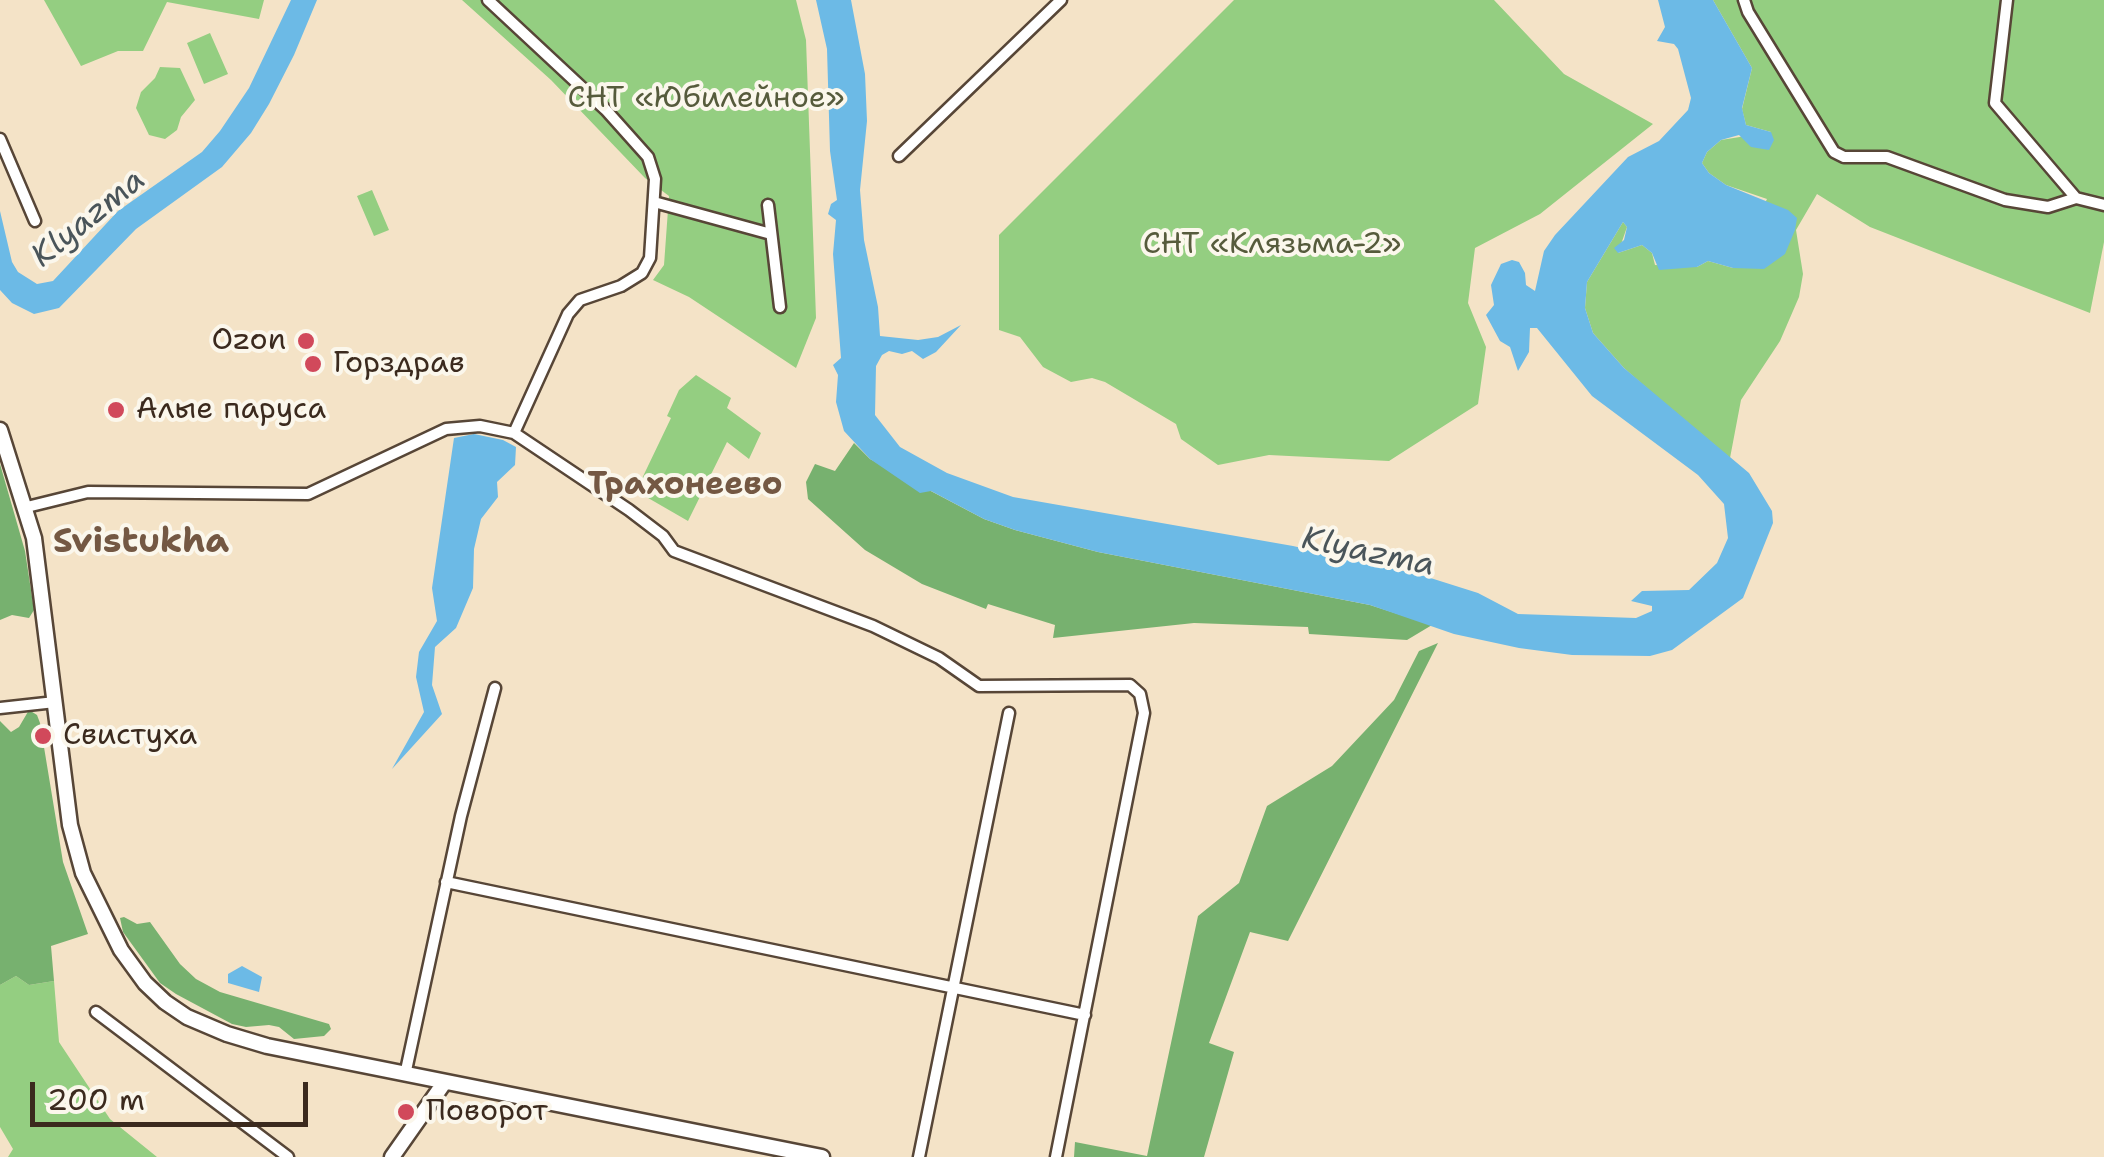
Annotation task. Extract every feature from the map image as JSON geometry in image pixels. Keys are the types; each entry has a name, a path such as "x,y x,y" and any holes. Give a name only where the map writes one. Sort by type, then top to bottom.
{"main road":[{"path":"0,430 27,507 41,578 70,825 84,873 121,950 144,983 187,1017 267,1046 822,1157"},
{"path":"392,1157 444,1083"}],"street":[{"path":"488,0 606,110 648,158 655,178 650,258 642,273 621,286 580,300 568,314 514,433"},
{"path":"899,156 1062,0"},
{"path":"1744,0 1834,152 1844,157 1887,157 2005,200 2048,208 2076,198"},
{"path":"2007,0 1995,103 2076,198 2104,206"},
{"path":"0,140 35,221"},
{"path":"654,202 772,234"},
{"path":"768,205 780,307"},
{"path":"27,507 102,492 308,494 446,428 480,426 514,433 629,510 662,536 674,551 874,626 940,658 979,686 1130,685 1140,694 1144,713 1056,1157"},
{"path":"406,1075 446,882 494,688"},
{"path":"0,708 55,702"},
{"path":"920,1157 1009,713"},
{"path":"446,882 1085,1015"},
{"path":"96,1012 288,1157"}],"green space":[{"path":"44,0 264,0 259,19 167,2 143,51 118,51 81,66"},
{"name":"СНТ «Юбилейное»","path":"462,0 796,0 806,40 816,318 796,368 689,297 653,280 664,265 669,196 645,178 551,80"},
{"name":"СНТ «Клязьма-2»","path":"1234,0 1494,0 1564,74 1653,124 1540,214 1475,248 1468,303 1486,347 1478,404 1389,461 1269,455 1218,465 1181,439 1176,424 1105,382 1092,378 1071,382 1043,367 1020,337 999,330 999,235"},
{"path":"1713,0 2104,0 2104,242 2090,313 1870,227 1817,194 1796,230 1803,274 1799,297 1780,341 1741,400 1730,458 1624,368 1593,333 1585,308 1587,282 1623,222 1627,227 1618,253 1642,245 1652,253 1655,265 1697,267 1708,261 1733,268 1767,199 1726,185 1702,163 1707,152 1721,140 1771,132 1746,125 1742,109 1752,68"},
{"path":"210,33 228,74 204,84 187,43"},
{"path":"160,67 180,68 195,100 181,117 177,130 165,139 149,135 136,108 141,92"},
{"path":"372,190 389,230 374,236 357,196"},
{"path":"696,375 731,398 727,408 761,433 749,459 727,442 688,521 636,491 671,418 667,416 679,390"},
{"path":"854,443 870,459 984,519 1015,530 1098,552 1370,605 1432,625 1407,640 1309,634 1308,627 1194,623 1053,638 1055,625 988,604 986,609 922,584 865,550 808,499 806,482 815,464 835,471"},
{"path":"0,464 25,551 34,610 29,618 12,615 0,620"},
{"path":"1438,643 1288,941 1250,932 1209,1043 1234,1052 1204,1157 1074,1157 1075,1142 1147,1156 1198,916 1239,883 1267,806 1332,766 1394,700 1419,651"},
{"path":"29,710 40,723 63,862 88,934 51,946 54,981 29,985 16,976 0,985 0,721 11,732 19,727"},
{"path":"120,918 137,924 150,922 180,964 196,979 220,992 329,1024 331,1029 324,1036 294,1039 279,1027 232,1024 176,994 160,983 123,932"},
{"path":"16,976 29,985 54,981 59,1042 110,1119 157,1157 8,1157 13,1149 0,1127 0,985"}],"water":[{"path":"291,0 317,0 269,104 222,167 136,229 59,308 34,314 12,303 0,290 0,211 18,272 37,284 53,281 118,211 202,152 220,131 249,88"},
{"path":"816,0 851,0 865,74 867,121 860,190 864,240 880,336 918,340 938,337 961,325 936,352 923,359 912,351 889,351 876,366 875,415 900,447 947,473 1013,497 1293,546 1421,575 1478,593 1518,614 1636,618 1652,611 1652,606 1631,601 1642,591 1689,590 1717,563 1728,538 1724,504 1698,475 1592,396 1537,328 1530,328 1529,352 1518,371 1510,347 1500,341 1486,315 1494,305 1491,285 1501,264 1519,262 1526,285 1535,291 1544,251 1555,235 1628,157 1659,141 1688,110 1691,98 1678,49 1674,44 1657,41 1665,27 1658,0 1713,0 1752,68 1742,108 1746,125 1771,132 1774,140 1769,150 1751,147 1739,135 1721,140 1707,152 1702,163 1726,185 1788,210 1797,218 1795,230 1785,254 1764,269 1733,268 1708,261 1697,267 1659,270 1652,253 1642,245 1618,253 1614,248 1624,240 1627,227 1623,222 1587,282 1585,308 1593,333 1624,368 1749,473 1772,511 1773,523 1743,598 1672,650 1650,656 1572,655 1454,634 1370,605 1098,552 984,519 931,491 920,493 870,459 844,431 836,402 838,375 833,365 841,358 833,254 836,220 828,214 837,200 830,151 827,49"},
{"path":"474,434 516,447 515,465 497,482 498,497 481,519 474,549 473,588 456,628 435,647 432,685 442,714 392,769 424,712 416,677 419,652 437,621 432,588 454,438"},
{"path":"242,966 262,977 259,992 228,983 228,974"}],"place":[{"name":"Ozon","path":"306,341"},
{"name":"Горздрав","path":"313,364"},
{"name":"Алые паруса","path":"116,410"},
{"name":"Свистуха","path":"43,736"},
{"name":"Поворот","path":"406,1112"}],"district":[{"name":"Трахонеево","path":"685,486"},
{"name":"Svistukha","path":"141,543"}],"water label":[{"name":"Klyazma","path":"89,219"},
{"name":"Klyazma","path":"1368,553"}]}
